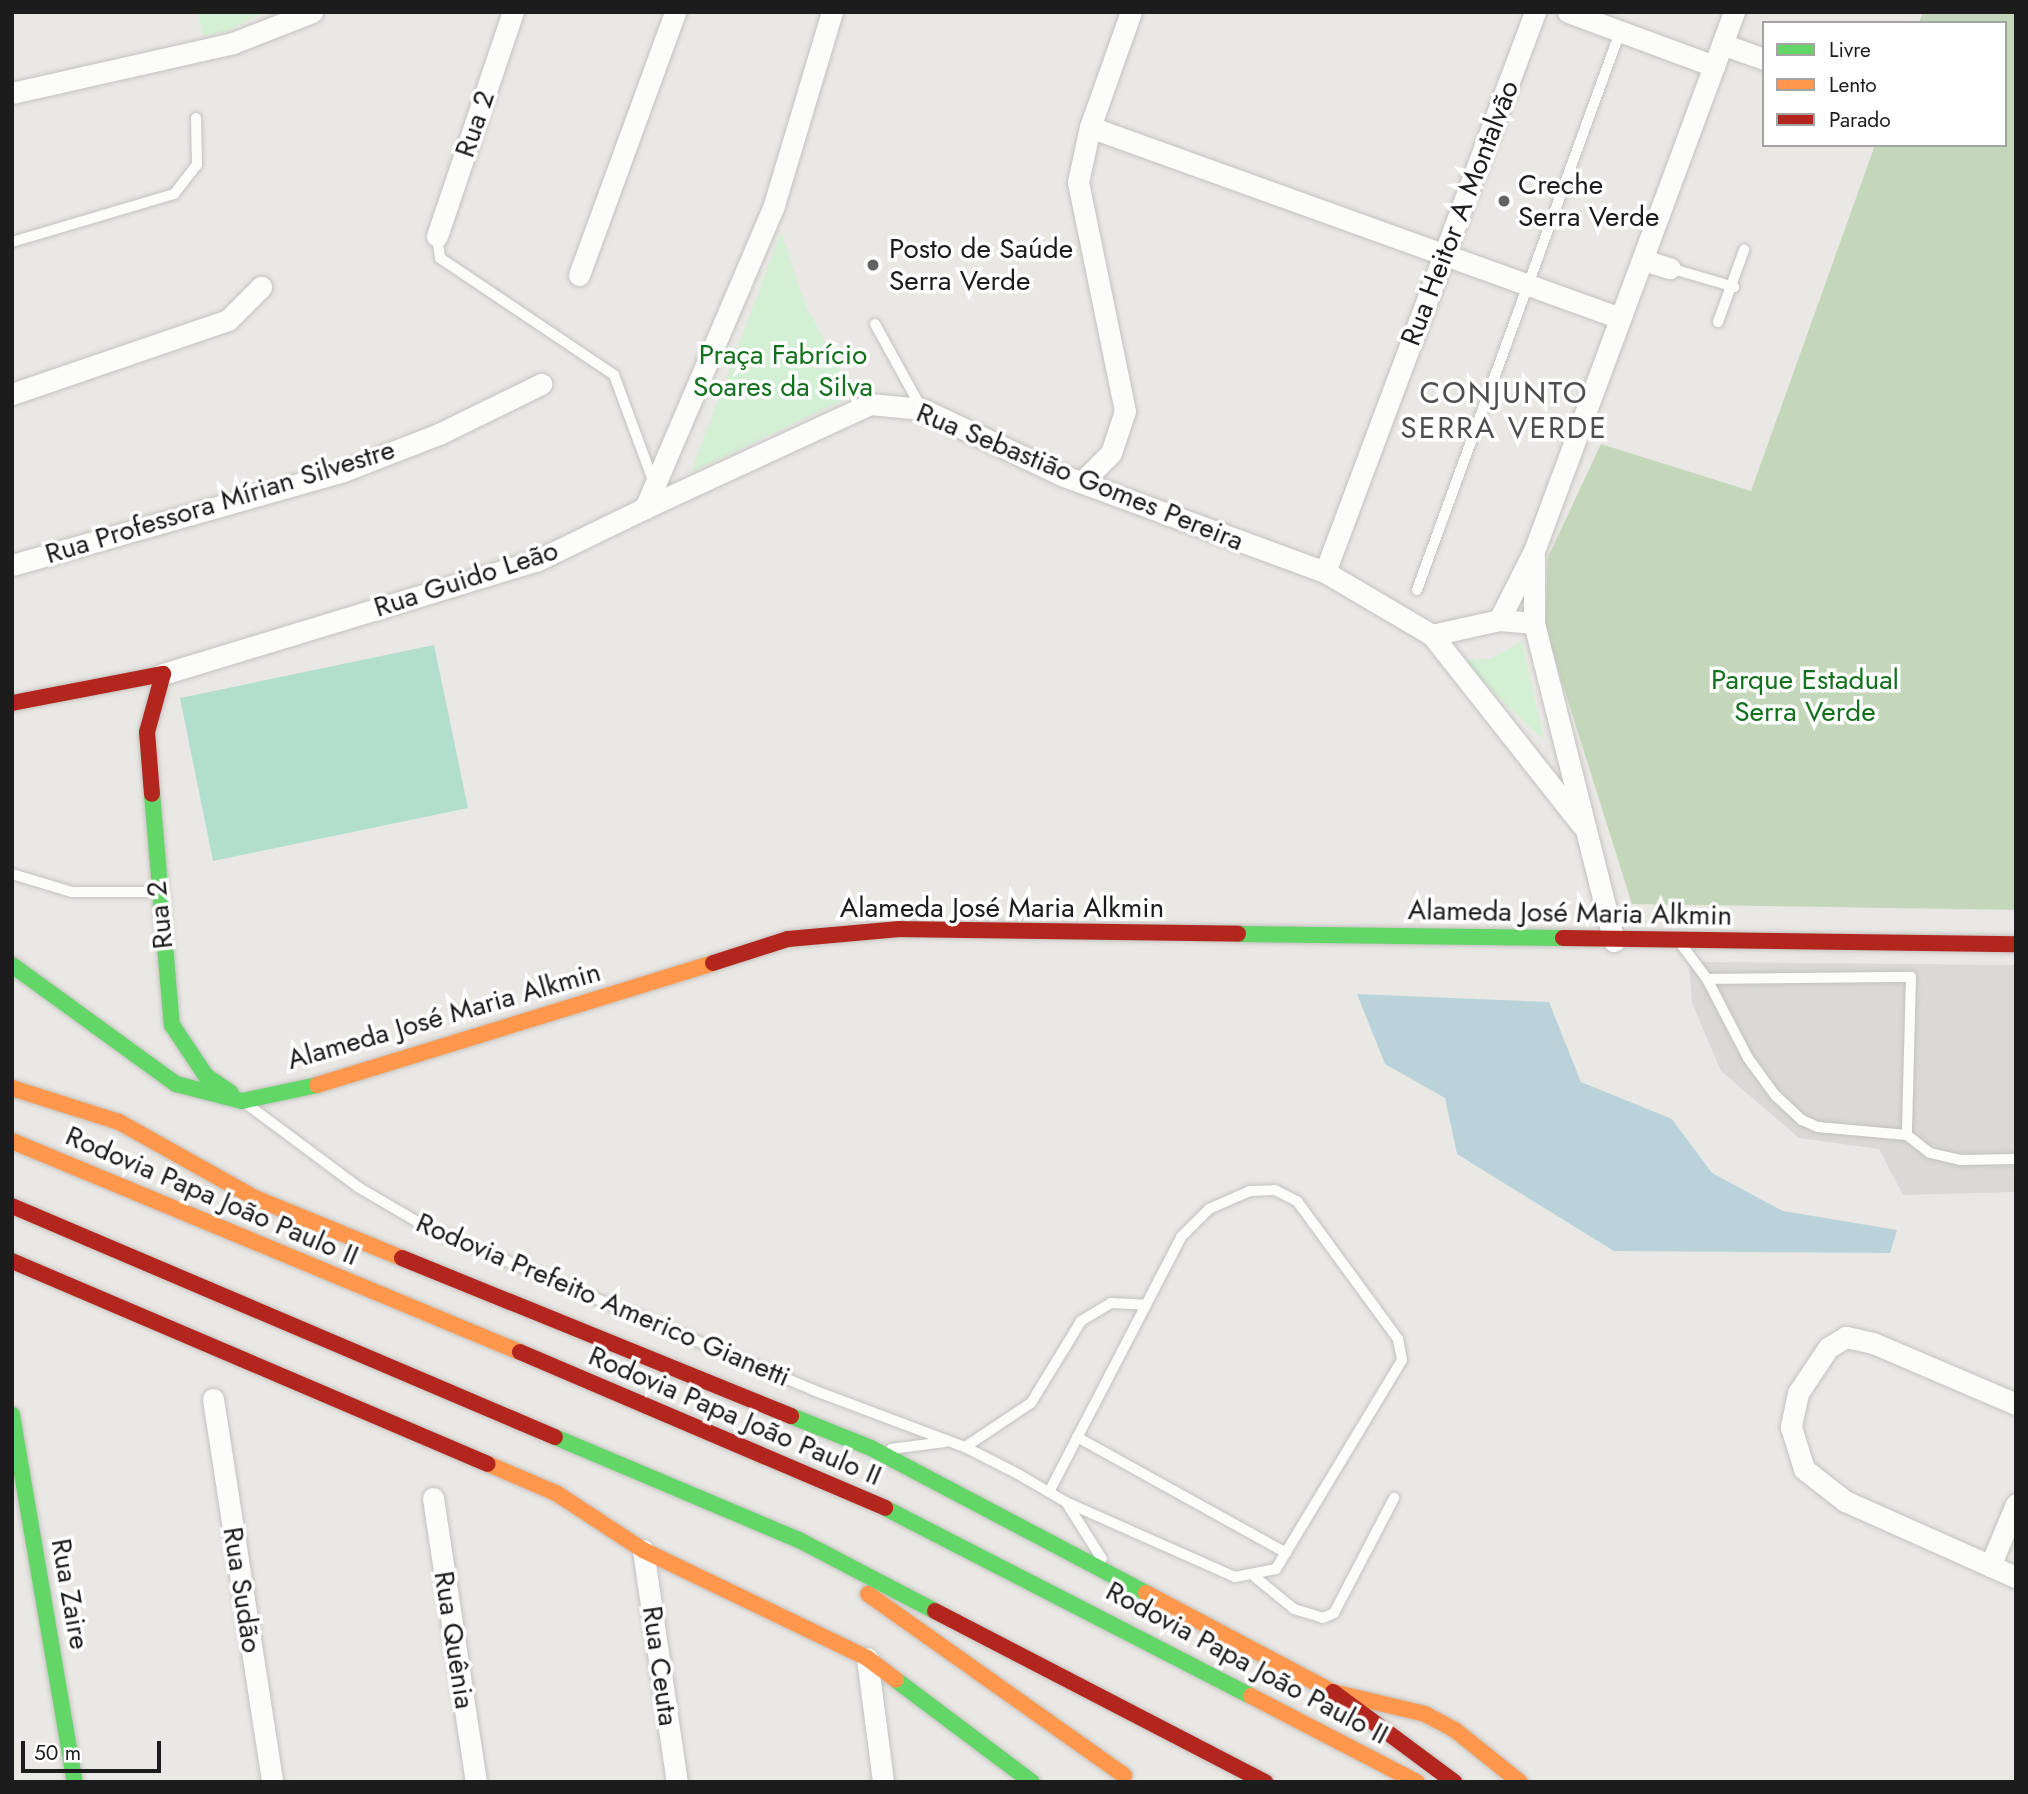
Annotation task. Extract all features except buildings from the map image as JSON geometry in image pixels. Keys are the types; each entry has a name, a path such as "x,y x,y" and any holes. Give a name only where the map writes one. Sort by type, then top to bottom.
{"main road":[{"name":"Rua Guido Leão","path":"12,702 163,674"},
{"name":"Rua 2","path":"163,674 147,732 157,892 172,1025"},
{"name":"Rua 2","path":"88,689 132,704 147,732"},
{"name":"Alameda José Maria Alkmin","path":"12,965 176,1084 242,1101 341,1080 788,939 900,929 1614,941 2016,944"},
{"path":"113,1039 156,1046 172,1025 206,1076 242,1101"},
{"path":"12,1088 119,1122 256,1198 871,1448 1108,1570 1333,1692 1454,1782"},
{"name":"Rodovia Papa João Paulo II","path":"12,1141 769,1456 930,1529 1417,1782"},
{"path":"12,1206 799,1539 1265,1782"},
{"path":"12,1261 501,1465 556,1493 643,1550 867,1658 1032,1782"},
{"name":"Rua Zaire","path":"12,1415 75,1782"},
{"path":"799,1539 882,1605 1129,1778"},
{"path":"1333,1692 1425,1714 1455,1730 1520,1782"}],"street":[{"path":"12,93 233,43 312,12"},
{"name":"Rua 2","path":"437,236 513,12"},
{"path":"579,275 675,12"},
{"path":"645,508 774,205 832,12"},
{"path":"1082,482 1111,453 1125,411 1078,182 1090,127 1131,12"},
{"name":"Rua Heitor A Montalvão","path":"1325,572 1535,12"},
{"path":"1568,12 1714,66"},
{"path":"1499,620 1534,551 1734,12"},
{"path":"1722,44 1762,58"},
{"path":"1090,127 1620,318"},
{"path":"1643,260 1670,268"},
{"path":"12,394 228,320 261,288"},
{"name":"Rua Professora Mírian Silvestre","path":"12,565 341,472 439,434 541,384"},
{"name":"Rua Sebastião Gomes Pereira","path":"645,508 870,404 922,409 1082,482 1325,572 1432,635"},
{"name":"Rua Guido Leão","path":"163,674 536,561 645,508"},
{"path":"1534,551 1534,623 1582,825 1614,941"},
{"path":"1534,623 1499,620 1432,635 1582,825"},
{"path":"1527,752 1563,744"},
{"path":"2016,1404 1873,1343 1846,1337 1828,1348 1798,1393 1791,1427 1804,1469 1845,1501 2016,1577"},
{"name":"Rua Sudão","path":"213,1399 272,1782"},
{"name":"Rua Quênia","path":"433,1498 476,1782"},
{"path":"1990,1566 2016,1504"},
{"name":"Rua Ceuta","path":"643,1550 677,1782"},
{"path":"867,1658 883,1782"}],"lane":[{"path":"1417,590 1531,286 1620,32"},
{"path":"12,242 174,194 197,165 196,118"},
{"path":"437,236 440,258 614,375 654,483"},
{"path":"1718,322 1734,287 1744,250"},
{"path":"1670,268 1734,287"},
{"path":"875,324 922,409"},
{"path":"12,874 72,892 157,892"},
{"path":"1678,941 1707,979 1748,1058 1775,1095 1802,1120 1818,1128 1907,1135 1930,1153 1960,1160 2016,1159"},
{"path":"1707,979 1911,977 1907,1135"},
{"name":"Rodovia Prefeito Americo Gianetti","path":"242,1101 358,1187 428,1228 965,1447 1066,1502 1235,1577 1255,1577"},
{"path":"1049,1492 1146,1305 1194,1222 1251,1191 1275,1190 1297,1202 1317,1224 1398,1339 1398,1371 1276,1569 1255,1577 1294,1609 1323,1618 1334,1613 1394,1498"},
{"path":"965,1447 1031,1403 1082,1321 1111,1303 1146,1305"},
{"path":"1077,1437 1286,1553"},
{"path":"871,1448 947,1441"},
{"path":"1066,1502 1108,1570"}],"green space":[{"path":"198,12 264,12 227,31 203,36"},
{"name":"Parque Estadual Serra Verde","path":"1923,12 2016,12 2016,910 1632,904 1545,628 1548,557 1601,444 1751,491 1874,147 2007,147 2007,21 1920,21"},
{"name":"Praça Fabrício Soares da Silva","path":"781,232 805,304 854,395 691,472"},
{"path":"1522,641 1544,740 1459,660 1491,659"},
{"path":"434,645 468,808 213,861 180,698"}],"shaded area":[{"path":"1689,962 2016,965 2016,1192 1903,1195 1879,1149 1799,1138 1721,1071 1692,1003"}],"water":[{"path":"1357,994 1549,1002 1581,1082 1672,1119 1712,1173 1783,1211 1897,1230 1890,1253 1614,1251 1457,1154 1445,1098 1385,1064"}],"traffic: fast":[{"path":"152,794 172,1025 206,1076 231,1093"},
{"path":"1238,934 1563,938"},
{"path":"12,965 176,1084 242,1101 317,1085"},
{"path":"12,1415 75,1782"},
{"path":"791,1416 871,1448 1146,1593"},
{"path":"555,1437 799,1540 935,1611"},
{"path":"885,1508 1251,1696"},
{"path":"896,1680 1032,1782"}],"traffic: slow":[{"path":"317,1085 713,963"},
{"path":"12,1088 119,1122 255,1198 402,1258"},
{"path":"12,1141 520,1352"},
{"path":"488,1464 556,1493 643,1550 867,1658 896,1680"},
{"path":"1146,1593 1333,1692 1425,1714 1455,1730 1520,1782"},
{"path":"868,1594 1124,1775"},
{"path":"1251,1696 1417,1782"}],"traffic: jam":[{"path":"12,703 163,674 147,732 152,794"},
{"path":"713,963 788,939 900,929 1238,934"},
{"path":"1563,938 2016,944"},
{"path":"12,1206 555,1437"},
{"path":"402,1258 791,1416"},
{"path":"12,1261 488,1464"},
{"path":"520,1352 885,1508"},
{"path":"935,1611 1265,1782"},
{"path":"1333,1692 1454,1782"}],"place":[{"name":"Creche Serra Verde","path":"1504,201"},
{"name":"Posto de Saúde Serra Verde","path":"873,265"}],"district":[{"name":"CONJUNTO SERRA VERDE","path":"1504,410"}]}
